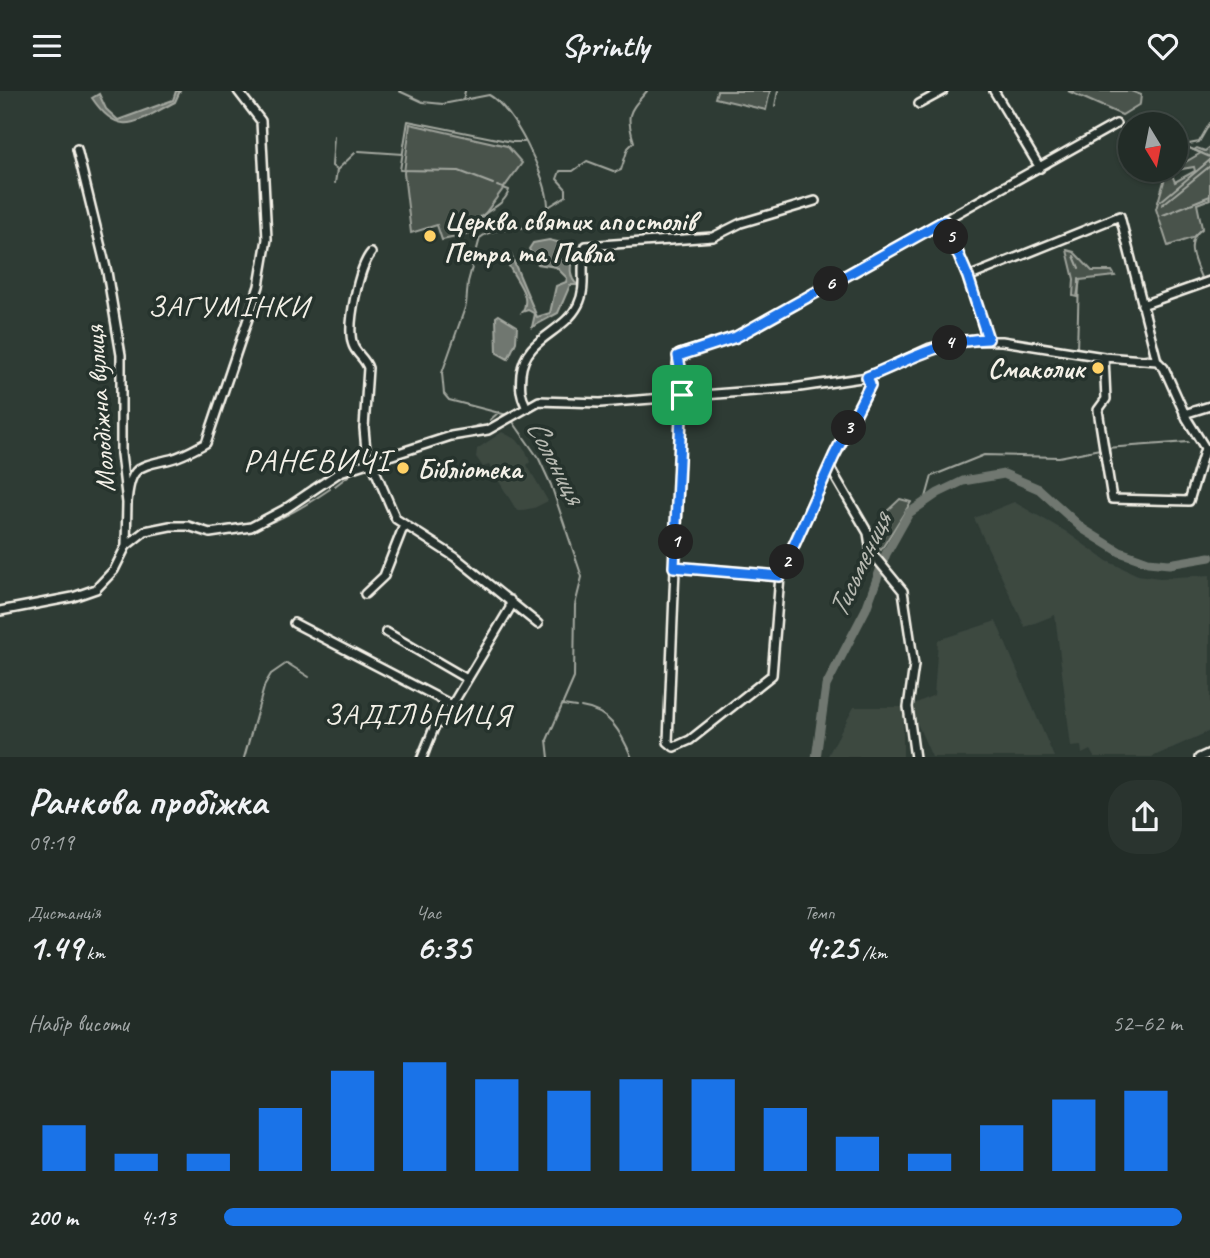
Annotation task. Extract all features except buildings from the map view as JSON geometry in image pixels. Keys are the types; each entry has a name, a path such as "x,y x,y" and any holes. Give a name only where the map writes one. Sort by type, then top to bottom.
{"street":[{"path":"127,503 129,481 138,468 149,462 178,457 206,443 259,286 268,233 265,152 261,121 238,91"},
{"path":"919,104 943,91"},
{"path":"994,91 1040,168"},
{"path":"867,377 870,385 780,576 772,675 690,740 674,747 668,742 683,395 677,364 680,354 736,337 1116,124"},
{"name":"Молодіжна вулиця","path":"76,149 107,272 121,355 121,462 127,503 126,546"},
{"path":"526,406 520,388 524,361 536,343 567,319 577,307 582,293 586,246 713,237 741,223 810,205 815,201"},
{"path":"968,277 1118,215 1124,223 1157,361 1164,368 1184,415 1207,449 1189,501 1112,499 1098,410 1106,399 1104,357"},
{"path":"944,221 968,277 988,339"},
{"path":"372,253 358,284 351,336 355,349 368,368 364,428 369,461 391,512 404,526 455,557 538,624"},
{"path":"1142,306 1210,281"},
{"path":"0,611 73,597 96,589 114,570 126,546 145,531 188,526 210,533 251,527 285,509 333,476 369,461 451,436 495,427 526,406 546,400 600,403 793,388 867,377 930,348 964,340 988,339 1104,357 1157,361"},
{"path":"1184,415 1210,406"},
{"path":"830,467 868,533 874,556 901,586 914,665 908,707 915,757"},
{"path":"365,594 384,576 404,526"},
{"path":"674,567 780,576"},
{"path":"422,757 434,727 452,705 510,608 510,600"},
{"path":"294,623 452,705"},
{"path":"386,632 467,679"}],"shaded area":[{"path":"176,91 180,91 175,102 130,123 111,119 92,98 99,94 106,109 118,120 173,100"},
{"path":"717,91 770,91 766,110 715,98"},
{"path":"1068,91 1131,91 1141,95 1140,104 1127,112 1118,113"},
{"path":"410,124 507,146 522,163 470,234 442,240 437,225 411,233 404,173"},
{"path":"1210,147 1210,199 1197,204 1202,228 1192,238 1168,246 1156,209 1164,182 1188,182 1188,175 1195,171 1194,167 1188,168 1188,161 1201,153 1194,150 1197,148 1205,151"},
{"path":"549,240 574,246 571,273 578,285 570,285 558,313 532,327 535,314 528,310 522,312 525,305 523,292 506,258 511,255 537,317 550,313 556,286 566,282 567,278 556,267 538,264 529,249 533,243"},
{"path":"1067,250 1074,252 1092,271 1112,271 1115,276 1080,280 1077,297 1073,296 1074,279"},
{"path":"499,315 517,326 516,342 508,359 497,353 496,317"},
{"path":"502,432 517,440 526,451 530,462 527,465 548,501 534,508 517,511 489,465 483,467 476,457 477,449"},
{"path":"900,499 911,502 881,550 874,546 883,515"},
{"path":"1014,502 1065,531 1107,561 1138,575 1160,578 1210,575 1210,731 1152,757 1094,757 1090,750 1082,754 1081,746 1071,747 1055,615 1025,627 974,518"},
{"path":"996,621 1054,757 932,757 911,710 912,705 934,695 938,640"},
{"path":"854,707 903,707 903,757 827,757"}],"waterway":[{"name":"Солониця","path":"399,91 423,102 443,104 489,95 498,102 518,128 542,178 548,205 543,220 528,227 495,231 480,238 468,282 466,305 442,373 444,394 449,400 507,415"},
{"path":"463,100 465,91"},
{"path":"550,206 566,196 566,189 557,179 560,171 573,171 587,161 616,172 621,170 628,148 634,142 630,113 647,91"},
{"path":"775,106 778,91"},
{"path":"493,184 459,171 400,170 408,121 512,142 524,142"},
{"path":"1188,144 1199,142 1210,123"},
{"path":"334,136 332,166 337,170"},
{"path":"1188,147 1210,157"},
{"path":"359,151 403,154"},
{"path":"335,183 337,170 355,153"},
{"path":"1161,201 1210,160"},
{"path":"1162,205 1210,166"},
{"path":"475,222 507,196 509,190 497,186"},
{"path":"1163,215 1210,196"},
{"path":"1202,229 1193,240 1192,253 1202,280"},
{"path":"1074,256 1079,268"},
{"path":"1077,350 1079,279"},
{"path":"1150,306 1182,295"},
{"path":"991,336 1018,340"},
{"path":"1139,356 1151,353"},
{"path":"538,406 589,407"},
{"name":"Солониця","path":"500,429 530,410"},
{"path":"490,420 499,412"},
{"name":"Солониця","path":"511,419 539,459 551,485 582,577 575,605 574,678 547,740 549,757"},
{"path":"370,457 480,425"},
{"path":"427,448 463,437"},
{"path":"1106,448 1188,442"},
{"path":"414,452 423,449"},
{"path":"925,501 932,476 984,455 1059,457 1100,449"},
{"path":"311,485 337,468 362,459"},
{"path":"335,486 356,470"},
{"name":"Тисьмениця","path":"816,757 826,686 866,609 886,554 909,513 938,493 963,481 1004,474 1039,489 1083,529 1120,552 1148,562 1169,564 1210,557"},
{"path":"293,500 305,489"},
{"path":"219,535 264,525 304,506 330,489"},
{"path":"137,531 166,523"},
{"path":"179,523 197,525"},
{"path":"244,757 265,684 271,674 287,663 309,677"},
{"path":"563,705 576,707"},
{"path":"581,707 607,718 632,757"},
{"path":"416,757 429,727 444,709"},
{"path":"428,757 438,729"}],"place":[{"name":"Церква святих апостолів Петра та Павла","path":"430,236"},
{"name":"Смаколик","path":"1098,368"},
{"name":"Бібліотека","path":"403,468"}],"district":[{"name":"ЗАГУМІНКИ","path":"229,306"},
{"name":"РАНЕВИЧІ","path":"317,460"},
{"name":"ЗАДІЛЬНИЦЯ","path":"418,714"}],"route":[{"path":"944,221 968,277 988,339 964,340 930,348 867,377 870,385 834,456 780,576 674,567 680,485 682,395 685,395 677,364 680,354 736,337 944,221"}]}
